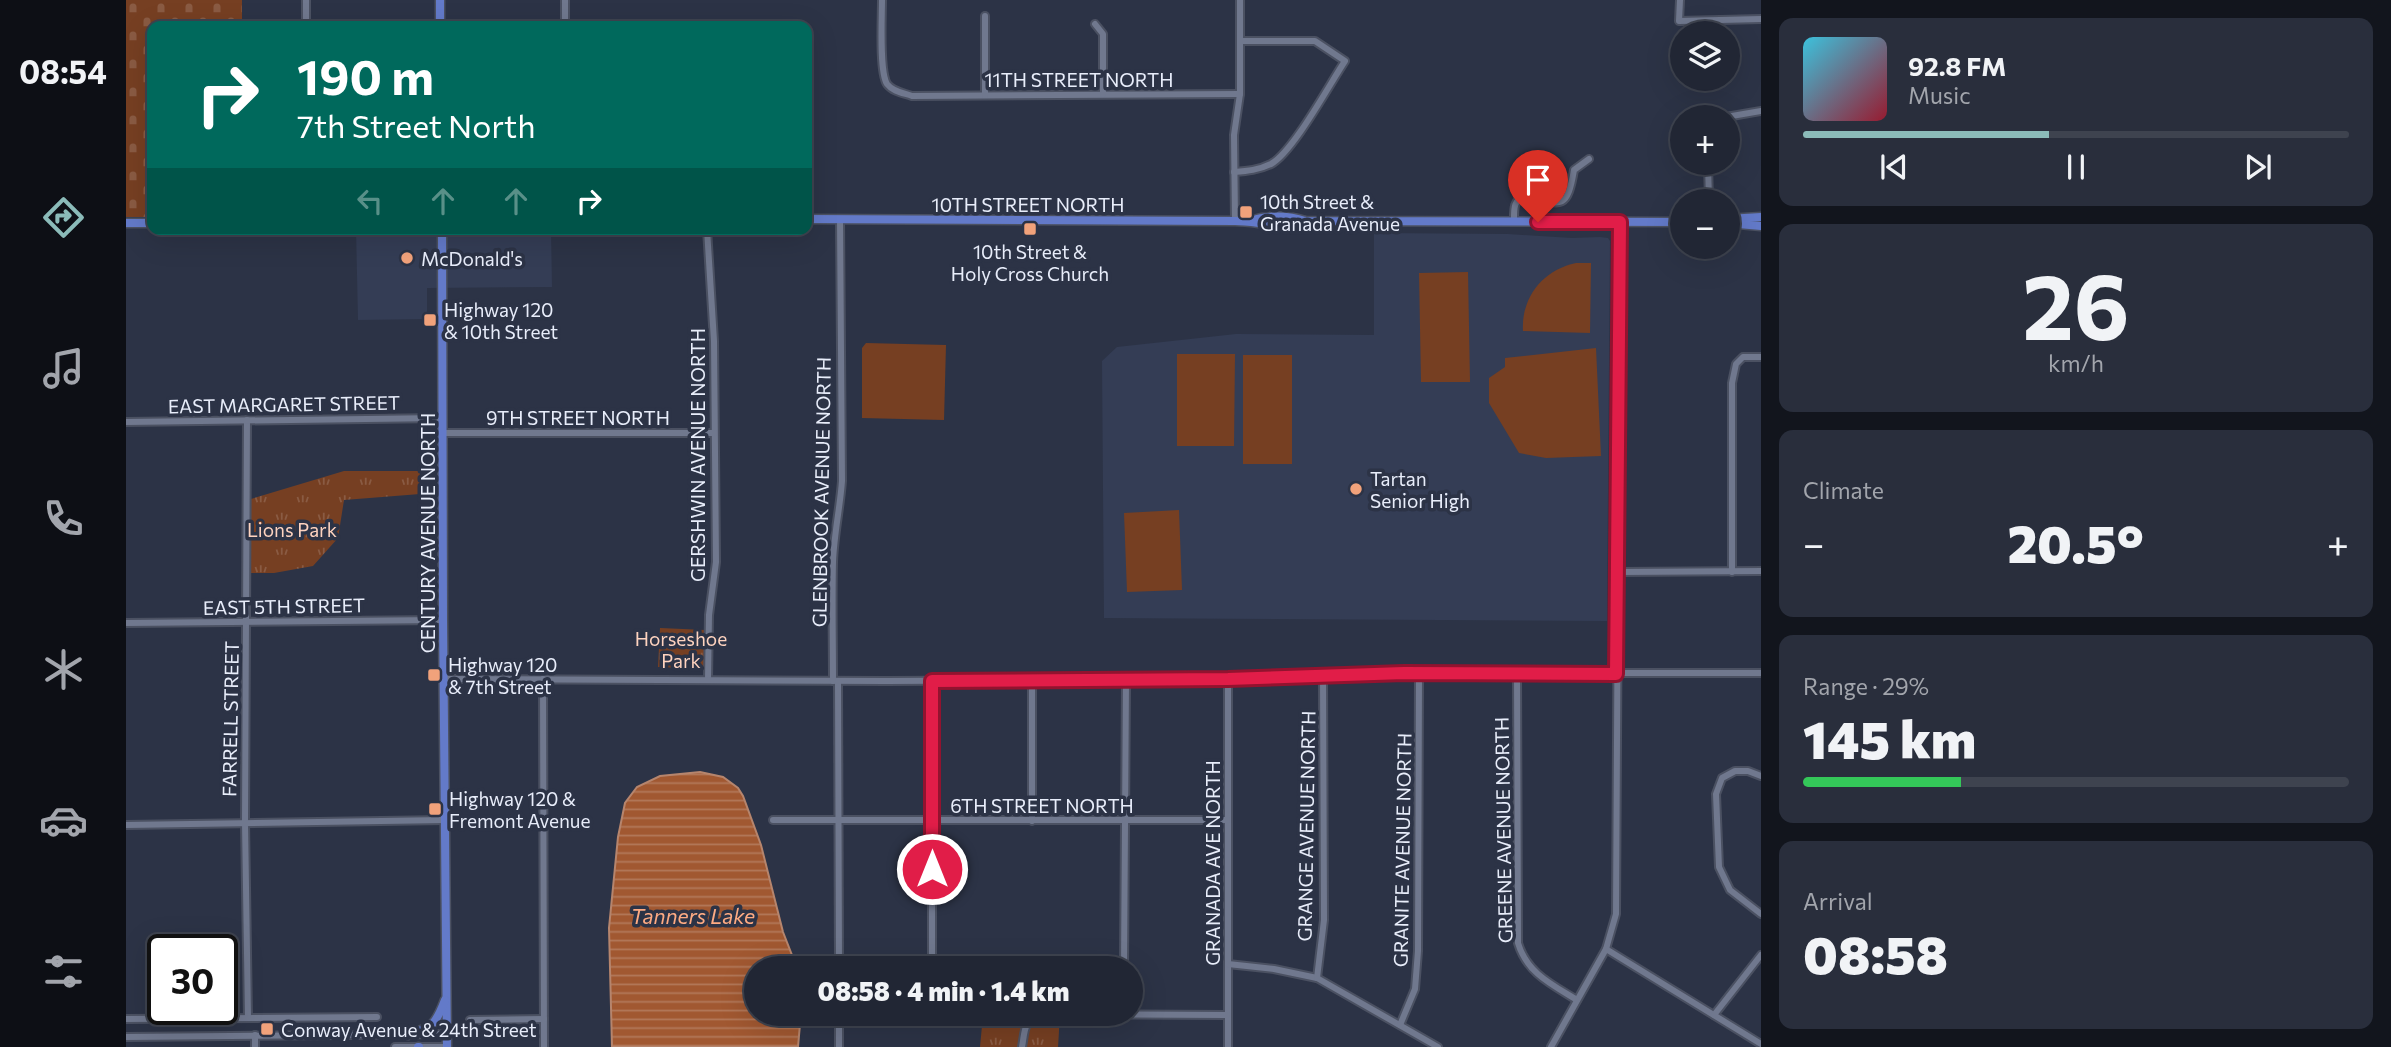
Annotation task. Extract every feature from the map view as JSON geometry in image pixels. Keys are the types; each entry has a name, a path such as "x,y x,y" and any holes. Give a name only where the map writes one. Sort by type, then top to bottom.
{"main road":[{"path":"440,0 440,21"},
{"name":"10TH STREET NORTH","path":"812,219 1250,221 1261,217 1294,217 1306,221 1670,222"},
{"path":"1740,219 1761,217"},
{"path":"126,223 147,223"},
{"path":"1740,223 1761,226"},
{"name":"CENTURY AVENUE NORTH","path":"442,235 447,1047"},
{"path":"408,1035 435,1023 447,993"}],"street":[{"path":"306,0 306,21"},
{"path":"565,0 565,21"},
{"name":"11TH STREET NORTH","path":"882,0 883,71 887,84 896,92 919,96 1240,94"},
{"path":"1235,221 1234,135 1240,94 1240,0"},
{"path":"1680,0 1679,21 1761,19"},
{"path":"985,16 985,95"},
{"path":"1095,24 1103,34 1103,94"},
{"path":"1234,172 1258,170 1273,163 1288,151 1345,61 1315,41 1240,41"},
{"path":"1740,115 1761,111"},
{"path":"1514,222 1514,205 1518,198 1525,194 1552,203 1565,200 1569,195 1574,170 1589,159"},
{"name":"GLENBROOK AVENUE NORTH","path":"839,956 833,563 835,520 842,481 840,219"},
{"path":"1551,1047 1606,948 1616,914 1620,222"},
{"name":"GERSHWIN AVENUE NORTH","path":"707,235 714,341 716,562 709,615 708,680"},
{"path":"1732,572 1732,383 1736,364 1743,357 1761,357"},
{"name":"EAST MARGARET STREET","path":"126,422 442,418"},
{"name":"FARRELL STREET","path":"247,421 245,822 248,1018"},
{"name":"9TH STREET NORTH","path":"442,433 714,433"},
{"path":"1619,572 1761,571"},
{"name":"EAST 5TH STREET","path":"126,624 443,620"},
{"path":"443,679 932,681 1228,679 1419,673 1761,673"},
{"name":"GRANITE AVENUE NORTH","path":"1400,1025 1415,989 1418,951 1419,673"},
{"name":"GREENE AVENUE NORTH","path":"1517,673 1518,943 1522,957 1536,975 1577,1000"},
{"name":"GRANGE AVENUE NORTH","path":"1317,978 1324,920 1323,674"},
{"path":"543,679 544,1047"},
{"name":"GRANADA AVE NORTH","path":"1228,679 1228,1047"},
{"path":"1032,680 1032,821"},
{"path":"1124,956 1126,680"},
{"path":"932,681 932,956"},
{"path":"1761,776 1748,771 1735,771 1722,778 1716,794 1716,828 1719,867 1730,890 1761,914"},
{"path":"126,825 445,820"},
{"name":"6TH STREET NORTH","path":"773,820 1227,820"},
{"path":"1606,948 1761,1044"},
{"path":"1714,1015 1761,955"},
{"path":"1228,964 1317,978 1438,1047"},
{"path":"1143,1014 1227,1014"},
{"path":"126,1019 377,1017"},
{"path":"470,1020 544,1019"},
{"path":"839,1026 839,1047"},
{"path":"1022,1047 1026,1026"},
{"path":"126,1037 447,1034"},
{"path":"254,1035 254,1047"},
{"path":"395,1047 447,1047"}],"shaded area":[{"name":"Tartan Senior High","path":"1374,233 1600,237 1610,241 1607,621 1104,618 1102,361 1117,347 1236,334 1374,335"},
{"path":"356,235 551,235 552,287 427,288 427,319 358,320"}],"green space":[{"path":"126,0 242,0 242,21 147,21 147,217 126,217"},
{"path":"1576,263 1591,263 1590,333 1523,331 1526,307 1536,287 1554,272"},
{"path":"1468,272 1470,382 1421,382 1419,273"},
{"path":"866,343 946,345 944,420 862,418 862,348"},
{"path":"1596,348 1601,456 1546,458 1519,453 1489,403 1489,378 1505,367 1505,358"},
{"path":"1177,354 1235,354 1234,446 1177,446"},
{"path":"1243,355 1292,355 1292,464 1243,464"},
{"name":"Lions Park","path":"344,471 420,471 420,494 344,500 338,538 313,566 274,573 250,573 251,499"},
{"path":"1179,510 1182,590 1127,592 1124,513"},
{"name":"Horseshoe Park","path":"660,628 705,630 704,669 658,667"},
{"path":"982,1026 1059,1026 1058,1047 980,1047"}],"water":[{"name":"Tanners Lake","path":"700,772 723,777 738,788 743,796 761,845 783,932 792,956 744,956 744,1026 800,1026 798,1047 612,1047 609,928 618,837 625,803 637,787 660,776"}],"place":[{"name":"10th Street & Granada Avenue","path":"1246,212"},
{"name":"10th Street & Holy Cross Church","path":"1030,229"},
{"name":"McDonald's","path":"407,258"},
{"name":"Highway 120 & 10th Street","path":"430,320"},
{"name":"Tartan Senior High","path":"1356,489"},
{"name":"Highway 120 & 7th Street","path":"434,675"},
{"name":"Highway 120 & Fremont Avenue","path":"435,809"},
{"name":"Conway Avenue & 24th Street","path":"267,1029"}],"route":[{"path":"932,869 932,681 1228,679 1404,673 1616,674 1620,222 1538,222"}]}
